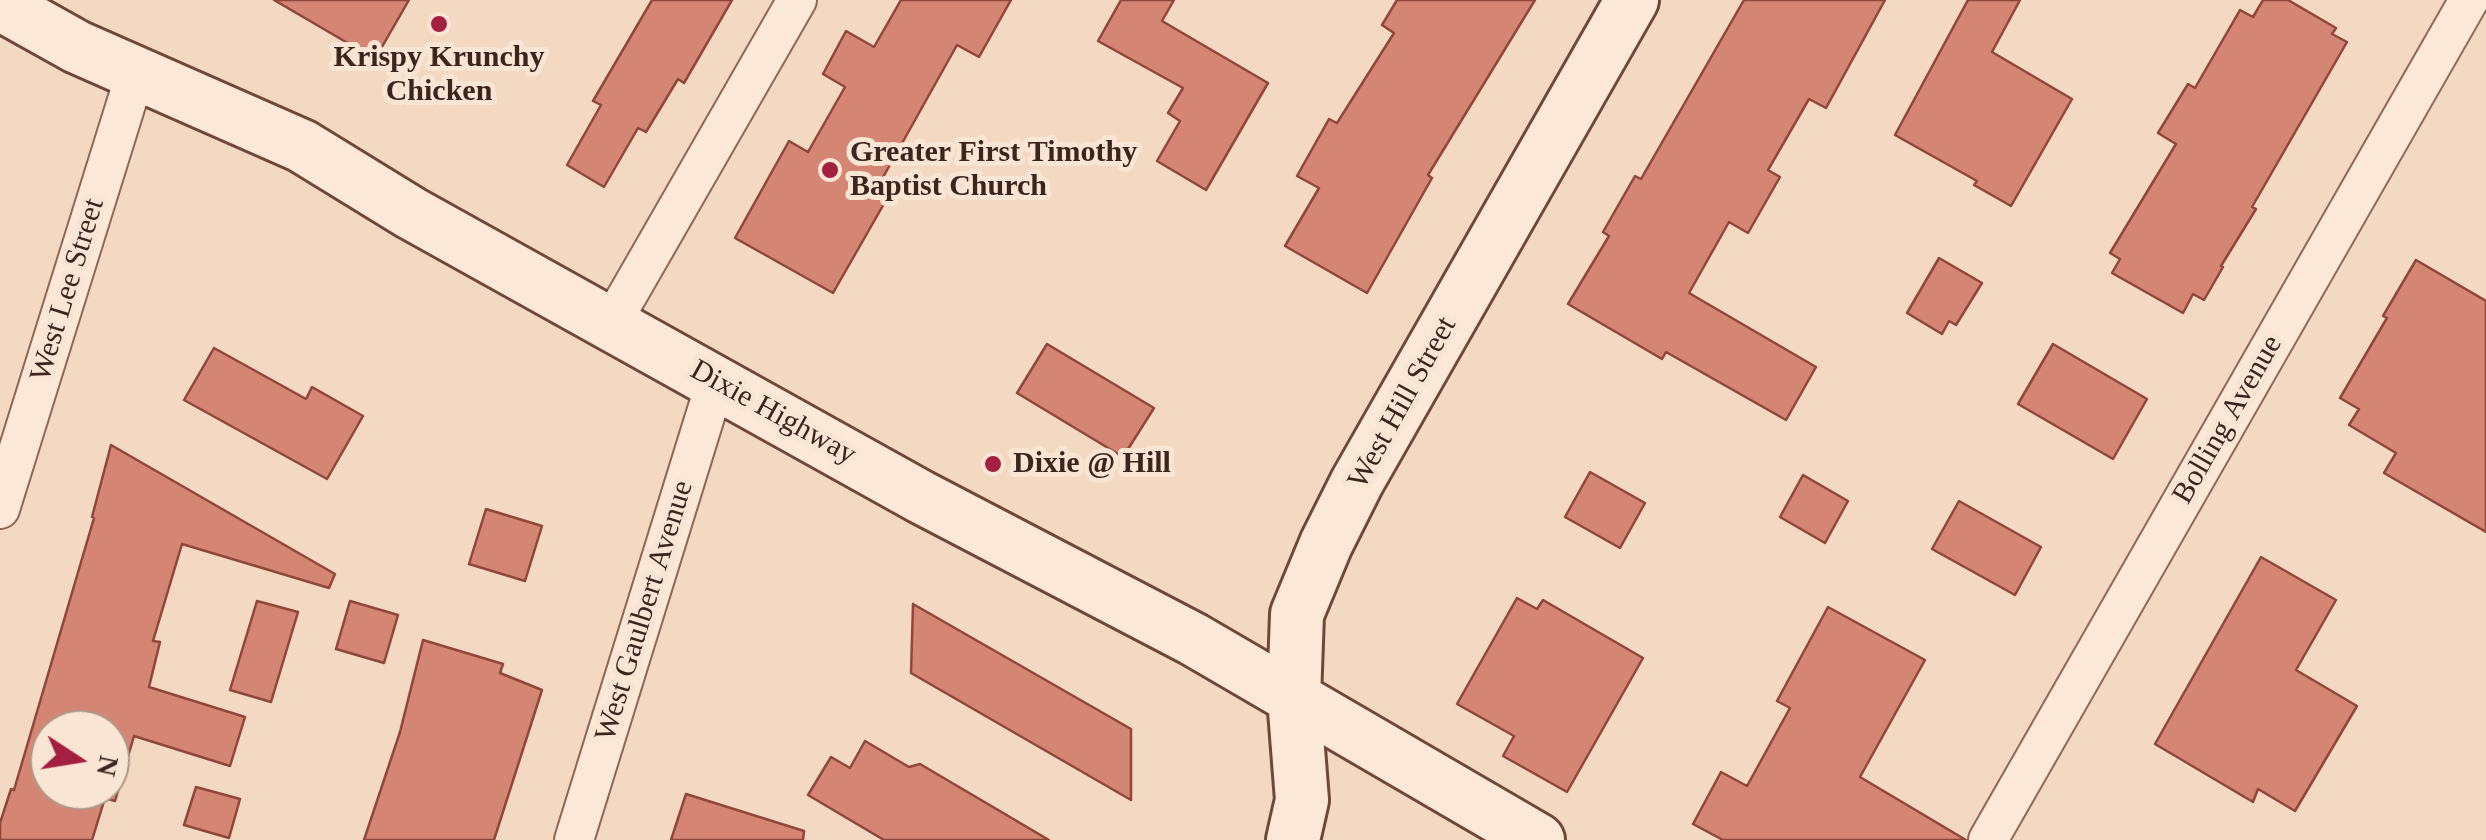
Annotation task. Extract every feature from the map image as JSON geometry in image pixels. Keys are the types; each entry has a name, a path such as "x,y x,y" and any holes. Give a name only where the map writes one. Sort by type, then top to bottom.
{"street":[{"path":"612,322 797,0"},
{"name":"West Hill Street","path":"1294,840 1302,800 1294,698 1298,614 1326,544 1357,482 1632,0"},
{"name":"Bolling Avenue","path":"1988,840 2469,0"},
{"name":"Dixie Highway","path":"0,4 77,47 302,146 411,212 922,497 1193,638 1538,840"},
{"name":"West Lee Street","path":"0,509 136,72"},
{"name":"West Gaulbert Avenue","path":"574,840 716,381"}],"building":[{"path":"274,0 409,0 375,59"},
{"path":"652,0 732,0 684,83 678,79 646,132 638,128 604,187 567,165 601,105 593,101"},
{"name":"Greater First Timothy Baptist Church","path":"901,0 1011,0 979,57 957,45 877,188 889,195 833,293 735,238 789,141 808,152 845,87 823,74 846,31 874,47"},
{"path":"1121,0 1174,0 1162,21 1268,83 1206,190 1157,161 1180,121 1168,113 1183,88 1098,41"},
{"path":"1397,0 1535,0 1428,175 1432,178 1367,293 1285,246 1319,188 1297,176 1329,119 1337,123 1394,33 1382,25"},
{"path":"1744,0 1885,0 1826,108 1809,99 1768,170 1780,177 1748,233 1729,222 1689,293 1816,367 1786,420 1666,352 1662,359 1568,304 1609,236 1603,232 1635,176 1641,179"},
{"path":"1968,0 2020,0 1992,52 2072,99 2011,206 1974,185 1977,181 1895,135"},
{"path":"2263,0 2288,0 2336,28 2332,34 2347,42 2252,207 2256,209 2204,300 2193,294 2183,313 2112,273 2120,259 2110,253 2176,144 2158,133 2188,84 2195,88 2240,10 2253,17"},
{"path":"1939,258 1982,283 1956,325 1949,321 1942,334 1907,313"},
{"path":"2416,260 2486,301 2486,532 2384,473 2396,453 2349,425 2359,409 2340,398"},
{"path":"1047,344 1154,408 1123,457 1017,393"},
{"path":"2053,344 2147,399 2113,459 2018,404"},
{"path":"214,348 306,399 312,387 363,416 327,479 184,400"},
{"path":"111,445 335,574 329,588 182,544 153,641 160,642 149,687 245,717 230,766 134,736 130,750 130,710 38,710 94,518"},
{"path":"1590,472 1645,503 1620,548 1565,517"},
{"path":"1803,475 1848,501 1825,543 1780,517"},
{"path":"1959,501 2041,547 2015,595 1932,549"},
{"path":"486,509 542,526 525,581 469,564"},
{"path":"2261,557 2336,600 2296,670 2357,706 2295,811 2258,789 2253,802 2155,744"},
{"path":"1517,598 1537,609 1543,600 1643,658 1567,792 1503,756 1514,736 1457,704"},
{"path":"257,601 298,612 271,702 230,690"},
{"path":"350,601 398,615 384,663 336,649"},
{"path":"913,604 1131,729 1131,800 911,673"},
{"path":"1828,607 1925,660 1860,777 1966,840 1723,840 1693,824 1721,772 1747,786 1790,708 1777,701"},
{"path":"423,640 503,664 500,673 542,690 494,840 364,840 400,732"},
{"path":"30,736 30,810 101,810 92,840 0,840 0,823 11,789 14,790"},
{"path":"865,741 909,767 920,764 1049,840 884,840 808,795 831,757 850,768"},
{"path":"196,787 240,799 229,838 184,825"},
{"path":"686,794 804,831 803,840 671,840"}],"place":[{"name":"Krispy Krunchy Chicken","path":"439,24"},
{"name":"Greater First Timothy Baptist Church","path":"830,170"},
{"name":"Dixie @ Hill","path":"993,464"}]}
